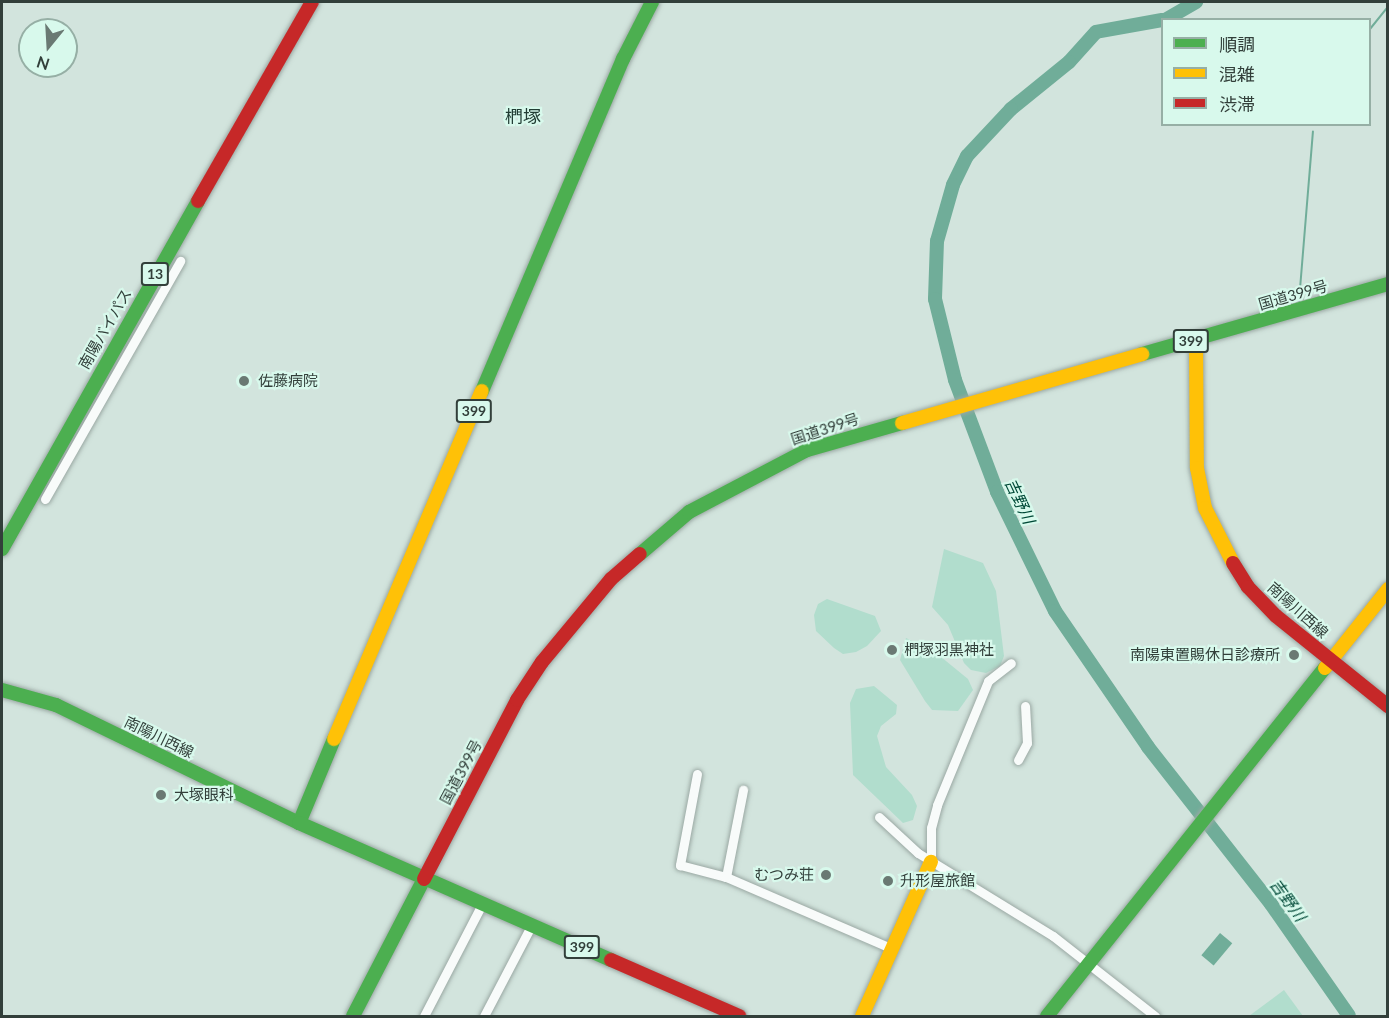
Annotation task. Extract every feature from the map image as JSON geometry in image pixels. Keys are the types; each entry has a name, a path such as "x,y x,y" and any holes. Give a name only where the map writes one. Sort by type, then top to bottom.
{"main road":[{"name":"南陽バイパス","path":"2,549 29,495 312,2"},
{"name":"399","path":"652,2 623,59 299,823 739,1017"},
{"name":"国道399号","path":"424,879 517,700 572,622 637,554 689,512 807,450 1388,284"},
{"name":"南陽川西線","path":"1196,340 1197,468 1212,526 1255,595 1330,660 1388,706"},
{"path":"1047,1017 1224,798 1388,589"},
{"name":"南陽川西線","path":"2,690 56,705 299,823"},
{"path":"862,1017 931,862"},
{"path":"353,1017 424,879"}],"street":[{"path":"45,499 180,261"},
{"path":"931,862 931,828 936,805 987,681 1011,663"},
{"path":"1018,760 1027,742 1025,706"},
{"path":"697,774 680,865 726,877 894,949"},
{"path":"726,877 743,790"},
{"path":"879,818 931,862 1090,962 1155,1017"},
{"path":"424,1017 482,904"},
{"path":"484,1017 531,926"}],"shaded area":[{"path":"944,549 983,563 996,591 1004,656 1000,666 986,673 971,670 964,663 948,625 932,607"},
{"path":"827,599 875,616 881,631 867,646 856,652 843,654 816,631 814,615 818,604"},
{"path":"906,638 935,652 968,679 973,690 958,711 932,710 925,701 900,660"},
{"path":"874,686 897,705 896,714 881,726 877,736 886,767 912,795 917,806 913,820 903,823 853,775 850,703 856,689"},
{"path":"1220,933 1232,943 1214,965 1201,955"},
{"path":"1284,990 1303,1016 1249,1016"}],"waterway":[{"name":"吉野川","path":"1168,18 1196,2"},
{"path":"1371,28 1388,7"},
{"name":"吉野川","path":"1161,20 1096,32 1069,62 1011,109 967,156 953,185 937,241 935,299 955,380 997,492 1055,611 1148,747 1271,904 1349,1016"},
{"path":"1299,301 1313,132"}],"traffic: fast":[{"path":"482,391 623,59 652,2"},
{"path":"2,549 198,201"},
{"path":"1142,354 1388,284"},
{"path":"640,554 689,512 807,450 902,423"},
{"path":"1047,1016 1325,668"},
{"path":"2,690 56,705 299,823"},
{"path":"334,739 299,823 611,960"},
{"path":"353,1016 424,879"}],"traffic: slow":[{"path":"1196,340 1197,468 1205,508 1233,563"},
{"path":"902,423 1142,354"},
{"path":"334,739 482,391"},
{"path":"1325,668 1388,589"},
{"path":"862,1016 931,862"}],"traffic: jam":[{"path":"198,201 312,2"},
{"path":"424,879 517,700 542,662 611,579 640,554"},
{"path":"1233,563 1248,587 1276,616 1388,706"},
{"path":"611,960 739,1016"}],"place":[{"name":"佐藤病院","path":"244,381"},
{"name":"椚塚羽黒神社","path":"892,650"},
{"name":"南陽東置賜休日診療所","path":"1294,655"},
{"name":"大塚眼科","path":"161,795"},
{"name":"むつみ荘","path":"826,875"},
{"name":"升形屋旅館","path":"888,881"}],"district":[{"name":"椚塚","path":"523,116"}]}
